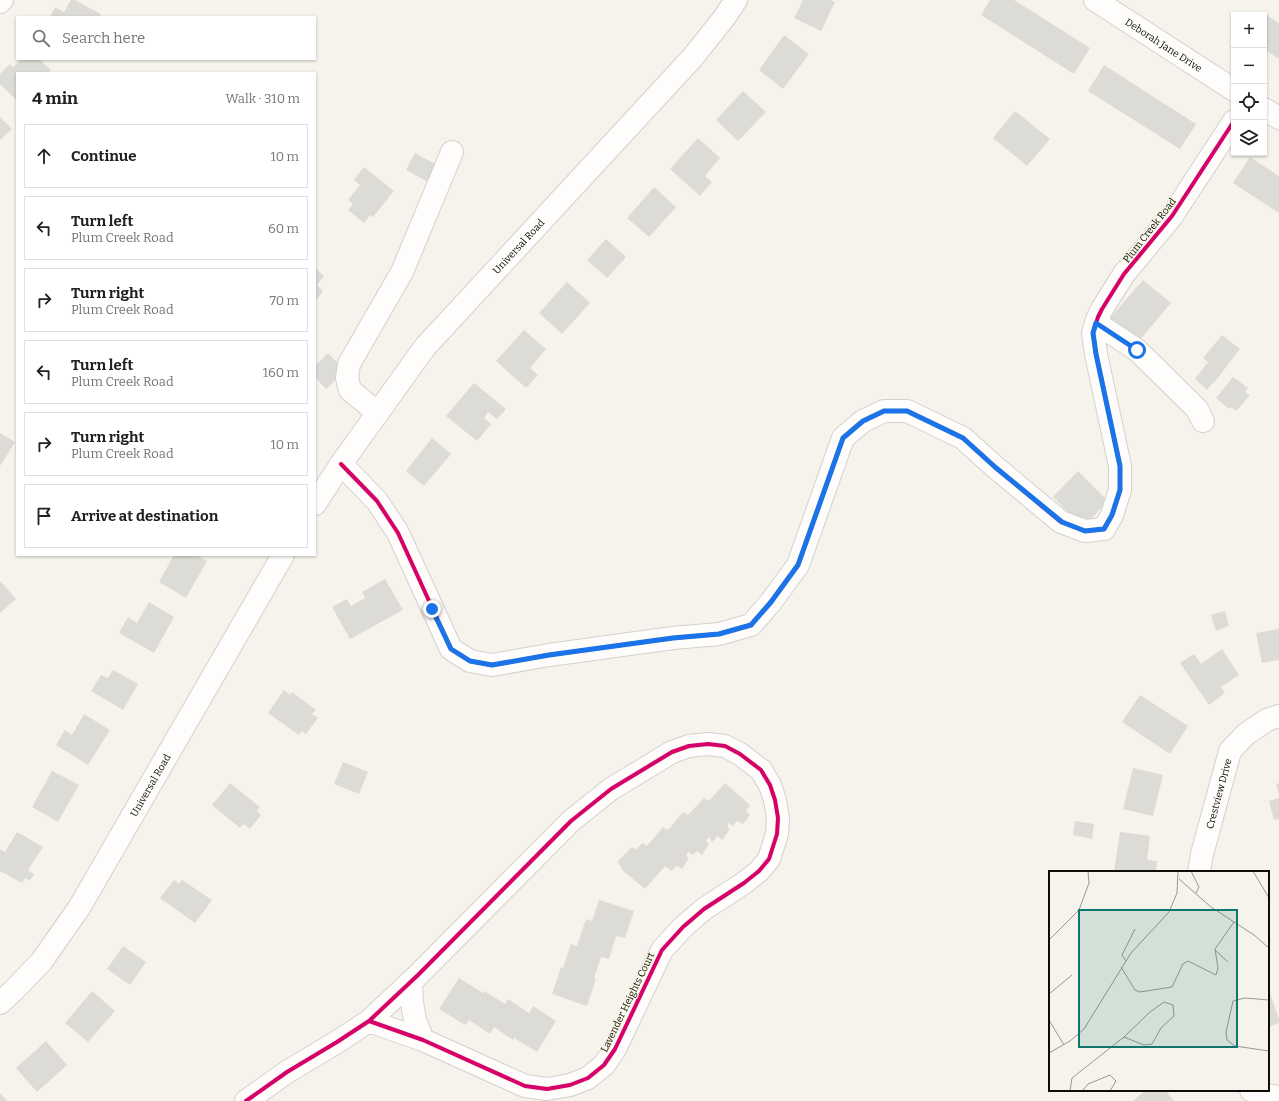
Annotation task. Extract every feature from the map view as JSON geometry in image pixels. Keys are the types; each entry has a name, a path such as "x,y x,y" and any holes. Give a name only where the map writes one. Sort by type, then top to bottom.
{"street":[{"name":"Universal Road","path":"316,502 341,464 425,348 693,57 724,18 736,0"},
{"name":"Deborah Jane Drive","path":"1094,0 1231,88"},
{"path":"1267,111 1279,118"},
{"name":"Plum Creek Road","path":"341,464 377,501 398,533 451,649 470,661 492,665 549,655 657,640 719,634 751,625 771,602 798,565 843,438 863,421 884,411 907,411 963,438 995,467 1062,522 1085,531 1104,529 1112,515 1120,490 1120,466 1096,354 1093,333 1096,323 1102,308 1124,274 1172,216 1231,126"},
{"path":"378,413 350,390 347,378 349,364 402,272 452,152"},
{"path":"1096,323 1137,350 1197,409 1203,421"},
{"name":"Universal Road","path":"0,1003 41,962 79,908 282,556"},
{"name":"Crestview Drive","path":"1200,871 1202,854 1230,751 1246,734 1267,720 1279,716"},
{"name":"Lavender Heights Court","path":"246,1101 286,1072 369,1021 411,982 571,821 611,789 672,752 689,746 702,744 725,746 740,754 761,770 770,785 775,800 778,818 777,834 769,859 759,871 744,883 704,909 683,927 662,950 615,1049 604,1065 588,1078 570,1085 547,1089 525,1086 423,1040 369,1021"},
{"path":"411,982 414,1020 423,1040"},
{"path":"1253,1091 1256,1093 1279,1097"}],"building":[{"path":"71,0 75,0 101,14 100,16 50,16 55,7 64,12"},
{"path":"803,0 830,0 835,2 821,31 794,18"},
{"path":"990,0 1014,0 1090,48 1074,74 981,15"},
{"path":"1267,15 1279,23 1279,59 1267,51"},
{"path":"784,35 809,54 783,89 759,70"},
{"path":"20,60 40,60 51,70 49,72 16,72 16,100 0,84 0,74 10,64 13,67"},
{"path":"1104,65 1196,124 1180,149 1088,91"},
{"path":"743,91 766,112 738,141 716,120"},
{"path":"1015,111 1050,139 1027,166 993,138"},
{"path":"0,117 12,129 0,140"},
{"path":"698,138 720,158 705,176 712,182 700,196 670,169"},
{"path":"415,153 437,165 428,182 406,170"},
{"path":"1250,157 1279,176 1279,213 1233,183"},
{"path":"364,167 394,191 373,217 370,215 364,223 348,210 353,204 348,200 360,185 354,180"},
{"path":"654,187 676,207 649,237 627,218"},
{"path":"606,239 626,257 607,278 587,260"},
{"path":"316,269 324,276 317,285 323,291 316,301"},
{"path":"1143,280 1171,303 1138,342 1110,318"},
{"path":"567,282 590,303 562,334 539,313"},
{"path":"524,330 546,349 530,368 538,375 526,388 496,361"},
{"path":"1222,335 1240,349 1207,390 1195,379 1208,362 1203,358"},
{"path":"328,353 345,371 326,389 316,378 316,365"},
{"path":"1233,377 1248,388 1245,392 1250,395 1236,411 1231,407 1229,409 1216,398"},
{"path":"474,383 506,409 497,419 488,412 484,418 491,424 477,441 446,416"},
{"path":"0,433 15,442 0,466"},
{"path":"432,438 451,454 424,486 406,471"},
{"path":"1078,471 1108,501 1083,527 1053,497"},
{"path":"173,556 198,556 207,561 186,598 159,582"},
{"path":"385,579 403,610 350,639 332,607 347,599 351,606 365,598 362,592"},
{"path":"0,581 16,599 0,613"},
{"path":"149,602 174,617 154,653 119,633 128,617 137,623"},
{"path":"1225,611 1229,626 1216,631 1211,615"},
{"path":"1279,629 1279,660 1262,663 1256,633"},
{"path":"1222,649 1239,675 1221,687 1225,693 1209,705 1180,663 1194,654 1201,664"},
{"path":"113,670 138,684 123,710 91,691 101,675 108,678"},
{"path":"284,690 290,695 292,692 316,710 312,714 318,718 306,734 302,731 299,735 268,713"},
{"path":"1140,695 1188,726 1170,754 1122,722"},
{"path":"84,714 110,730 88,765 56,745 65,730 72,735"},
{"path":"343,762 368,772 359,794 334,784"},
{"path":"1133,768 1163,775 1153,816 1123,809"},
{"path":"52,771 79,785 58,822 32,807"},
{"path":"230,783 260,807 257,811 261,815 250,829 244,824 240,828 212,805"},
{"path":"725,783 750,805 746,811 750,815 743,824 737,821 733,826 729,823 727,826 730,829 722,840 718,836 712,842 709,837 706,841 709,844 702,855 697,851 693,855 688,852 686,856 689,858 682,869 677,866 671,871 665,866 645,889 621,869 622,868 617,862 632,847 636,850 642,843 647,846 663,827 668,830 683,812 688,815 704,798 709,801"},
{"path":"1279,783 1279,794 1276,784"},
{"path":"1279,798 1279,819 1274,820 1269,801"},
{"path":"1075,821 1094,824 1092,839 1073,835"},
{"path":"17,832 43,847 28,870 34,874 30,881 25,878 22,883 0,871 0,849 5,852"},
{"path":"1120,832 1150,836 1147,860 1157,861 1156,871 1114,871"},
{"path":"174,880 179,884 182,880 212,900 195,923 160,898"},
{"path":"599,900 634,911 625,938 616,936 609,959 601,957 594,978 596,979 587,1006 552,994 571,944 577,946 586,919 592,921"},
{"path":"123,946 146,962 130,985 107,969"},
{"path":"459,978 483,993 484,991 505,1004 508,999 529,1013 533,1006 556,1021 537,1052 514,1038 513,1040 494,1027 490,1034 469,1020 465,1025 439,1009"},
{"path":"92,991 115,1011 88,1042 65,1023"},
{"path":"1269,991 1279,1019 1279,1023 1269,1027"},
{"path":"46,1041 67,1065 37,1092 16,1068"},
{"path":"1145,1091 1166,1091 1174,1101 1133,1101"},
{"path":"0,1093 7,1101 0,1101"}],"cycle path":[{"path":"341,464 377,501 398,533 451,649 470,661 492,665 549,655 673,638 719,634 751,625 771,602 798,565 843,438 863,421 884,411 907,411 963,438 1061,522 1085,531 1104,529 1112,515 1120,490 1120,466 1096,354 1093,333 1098,317 1124,274 1172,216 1231,126"},
{"path":"246,1101 287,1072 369,1021 418,975 571,821 611,789 672,752 689,746 708,744 725,746 740,754 761,770 770,785 775,800 778,818 777,834 769,859 759,871 744,883 704,909 683,927 662,950 615,1049 604,1065 588,1078 570,1085 547,1089 525,1086 423,1040 369,1021"}],"route":[{"path":"432,609 451,649 470,661 492,665 549,655 673,638 719,634 751,625 771,602 798,565 843,438 863,421 884,411 907,411 963,438 995,467 1062,522 1085,531 1104,529 1112,515 1120,490 1120,466 1096,354 1093,333 1096,323 1137,350"}]}
